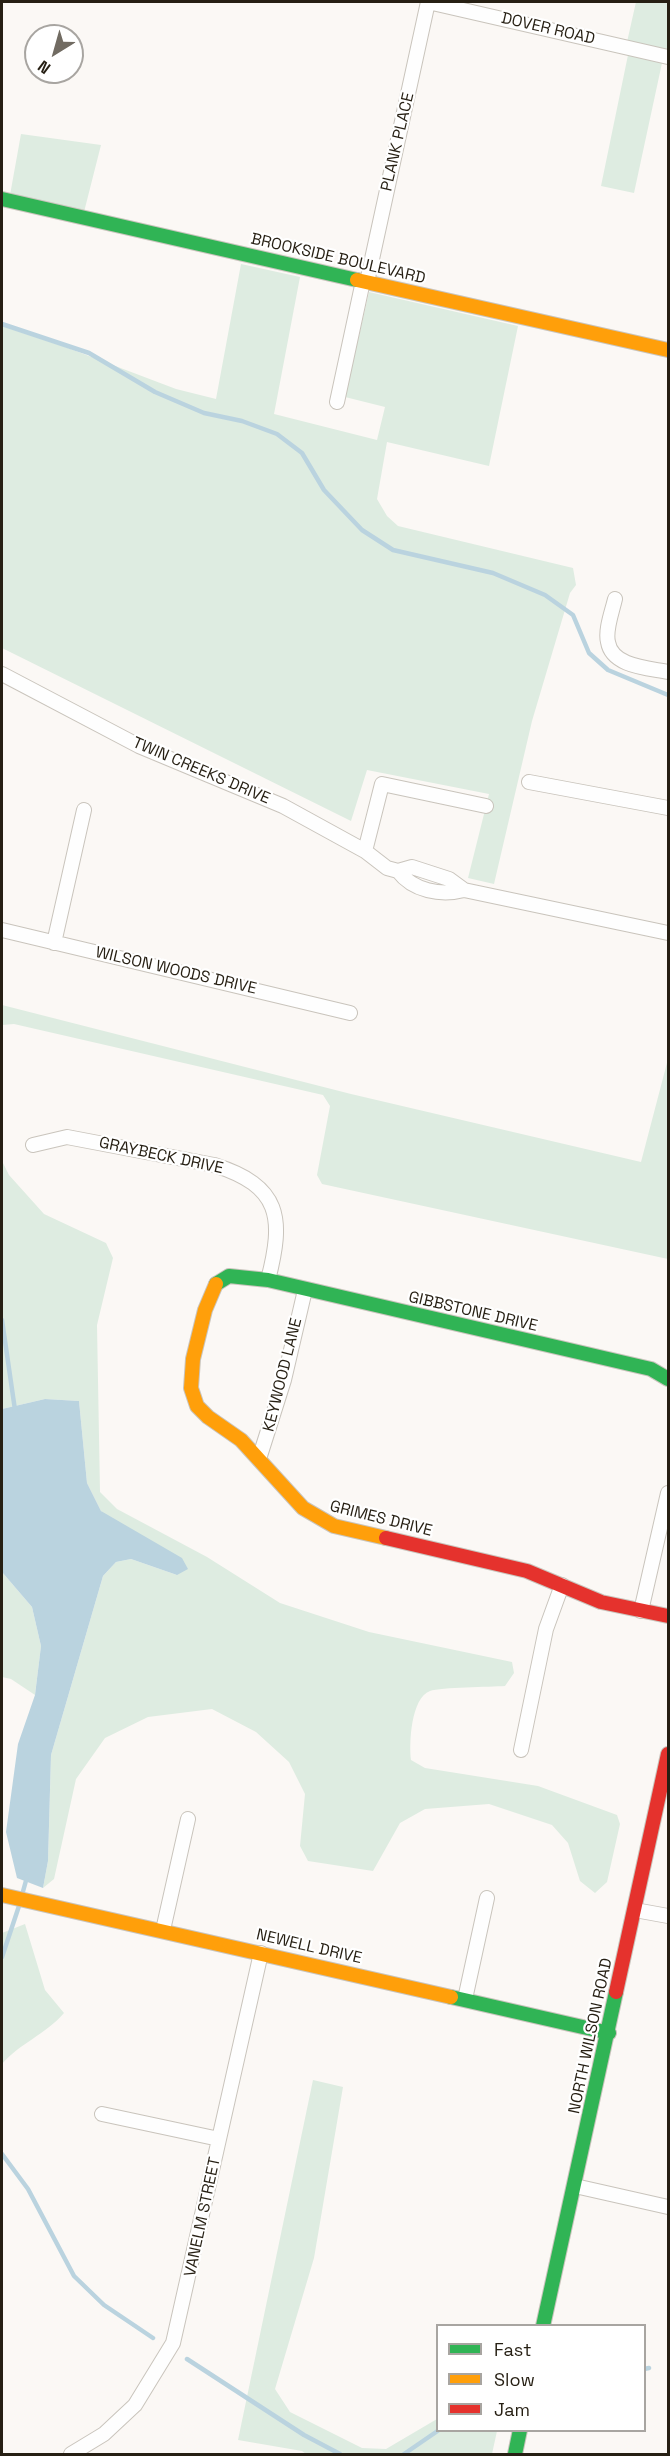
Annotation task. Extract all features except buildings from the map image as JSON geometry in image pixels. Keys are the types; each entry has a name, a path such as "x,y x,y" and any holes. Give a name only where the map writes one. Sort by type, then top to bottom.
{"street":[{"name":"DOVER ROAD","path":"428,2 669,57"},
{"name":"PLANK PLACE","path":"338,402 428,2"},
{"name":"BROOKSIDE BOULEVARD","path":"2,199 669,350"},
{"path":"615,599 607,640 610,649 625,662 669,672"},
{"name":"TWIN CREEKS DRIVE","path":"2,674 139,746 283,806 365,851 387,868 398,871 412,867 449,879 464,890 669,933"},
{"path":"529,782 669,808"},
{"path":"365,851 382,784 486,806"},
{"path":"54,943 84,810"},
{"name":"WILSON WOODS DRIVE","path":"2,930 350,1013"},
{"name":"GRAYBECK DRIVE","path":"33,1145 67,1137 214,1165 236,1172 265,1195 277,1222 278,1242 268,1280"},
{"name":"GRIMES DRIVE","path":"268,1280 230,1276 213,1286 190,1382 193,1398 201,1410 212,1421 239,1438 259,1459 286,1495 306,1512 334,1526 527,1571 601,1602 669,1616"},
{"name":"GIBBSTONE DRIVE","path":"268,1280 651,1369 669,1378"},
{"name":"KEYWOOD LANE","path":"259,1459 284,1380 305,1290"},
{"path":"642,1611 669,1492"},
{"path":"520,1750 546,1629 562,1585"},
{"name":"NORTH WILSON ROAD","path":"543,2324 669,1754"},
{"path":"163,1930 188,1818"},
{"name":"NEWELL DRIVE","path":"5,1896 609,2033"},
{"path":"465,1999 487,1898"},
{"path":"635,1910 669,1916"},
{"name":"VANELM STREET","path":"81,2453 120,2421 135,2405 173,2343 261,1953"},
{"path":"102,2114 219,2139"},
{"path":"575,2186 669,2207"},
{"path":"515,2454 520,2432"}],"shaded area":[{"path":"636,2 668,2 668,52 627,42"},
{"path":"628,55 662,63 634,193 601,186"},
{"path":"21,134 101,145 84,212 10,195"},
{"path":"241,264 300,277 274,414 377,440 385,407 345,397 369,292 518,326 489,466 387,442 377,499 387,516 398,526 573,568 576,585 570,593 532,721 494,884 468,878 489,794 367,770 351,821 2,648 2,323 176,389 216,399"},
{"path":"2,1005 351,1094 641,1162 668,1059 668,1259 322,1184 317,1175 330,1106 323,1095 14,1024 2,1025"},
{"path":"2,1161 9,1175 44,1214 106,1243 113,1258 97,1325 100,1492 117,1509 207,1557 280,1603 369,1632 512,1662 514,1673 505,1686 444,1689 430,1691 424,1695 415,1711 410,1743 411,1760 425,1768 538,1786 617,1815 620,1824 607,1882 595,1893 580,1881 568,1843 552,1825 489,1804 425,1809 400,1823 373,1871 308,1861 300,1846 305,1794 289,1762 256,1732 212,1709 148,1717 105,1738 76,1779 54,1879 43,1888 48,1861 51,1755 103,1576 116,1562 131,1559 177,1575 101,1511 87,1483 79,1401 45,1399 2,1409"},
{"path":"2,1572 32,1607 41,1646 35,1695 11,1679 2,1677"},
{"path":"25,1924 45,1990 64,2013 2,2064 2,1933"},
{"path":"313,2080 343,2087 314,2258 275,2389 290,2412 362,2448 386,2449 436,2420 436,2432 497,2432 492,2454 306,2454 302,2451 238,2440"}],"water":[{"path":"45,1399 79,1401 87,1483 101,1511 182,1558 188,1569 177,1575 131,1559 116,1562 103,1576 51,1755 48,1861 43,1888 17,1878 6,1832 18,1744 35,1695 41,1646 32,1607 2,1572 2,1409"}],"waterway":[{"path":"2,324 89,353 155,392 204,413 242,421 277,434 302,453 324,490 362,530 393,550 493,573 545,595 573,615 589,653 608,670 668,695"},
{"path":"2,1320 15,1410"},
{"path":"22,1895 27,1877"},
{"path":"2,1957 20,1903"},
{"path":"2,2154 28,2189 74,2276 104,2305 153,2338"},
{"path":"187,2359 304,2435 340,2454"},
{"path":"404,2454 436,2432"}],"traffic: fast":[{"path":"2,199 357,280"},
{"path":"216,1284 229,1276 268,1280 651,1369 668,1379"},
{"path":"543,2324 616,1992"},
{"path":"451,1997 609,2033"},
{"path":"515,2454 520,2432"}],"traffic: slow":[{"path":"357,280 668,350"},
{"path":"216,1284 205,1310 193,1359 191,1388 197,1406 208,1417 241,1440 303,1508 334,1526 386,1538"},
{"path":"2,1895 451,1997"}],"traffic: jam":[{"path":"386,1538 527,1571 601,1602 668,1616"},
{"path":"616,1992 668,1754"}]}
